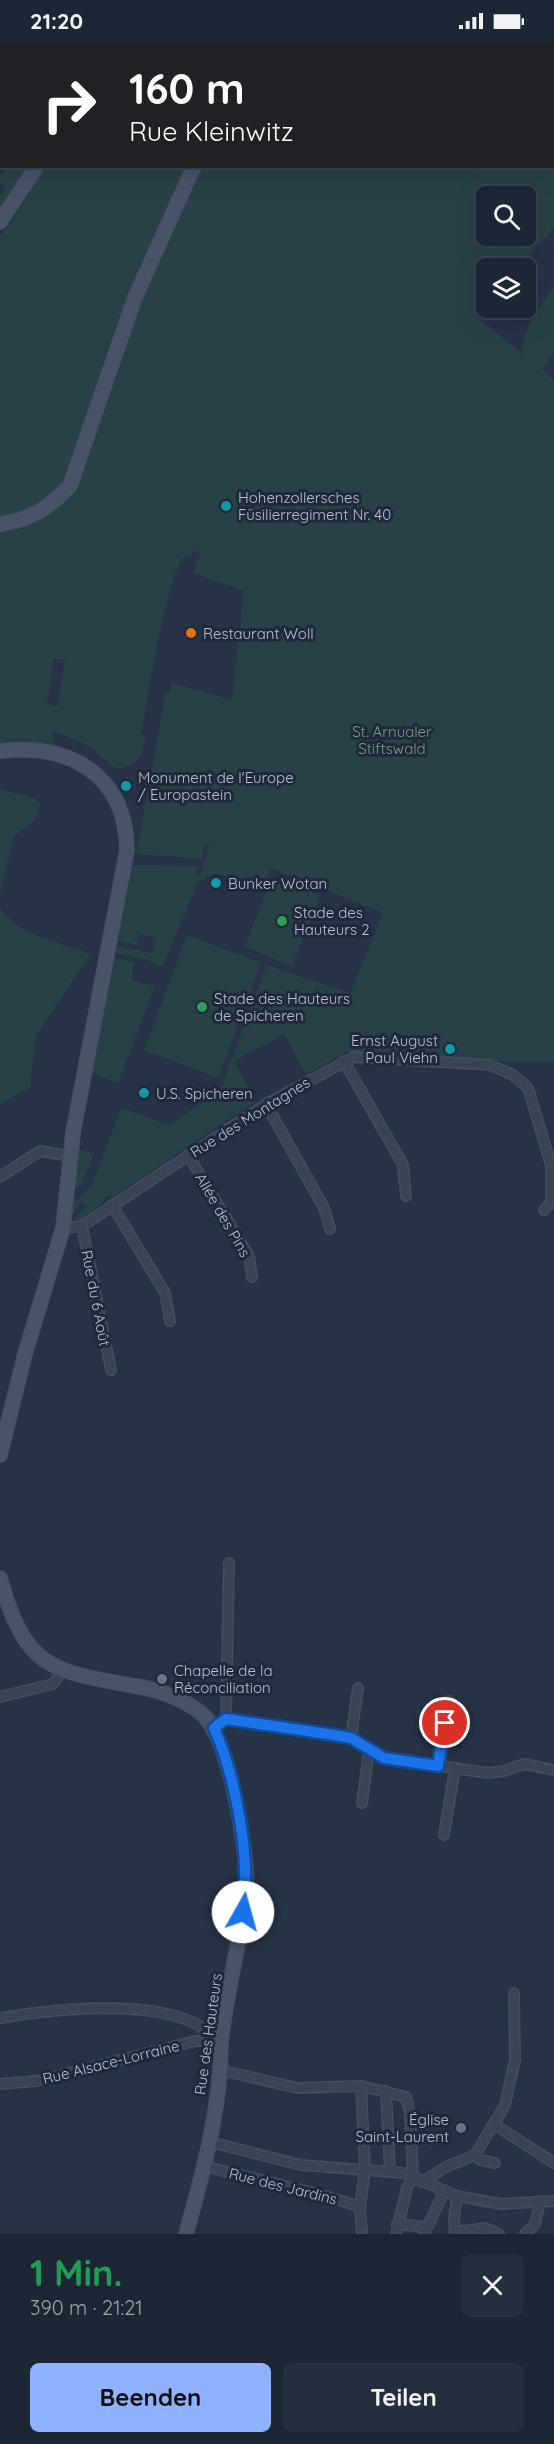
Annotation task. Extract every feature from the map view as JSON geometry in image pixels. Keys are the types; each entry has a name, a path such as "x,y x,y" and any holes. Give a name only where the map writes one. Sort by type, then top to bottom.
{"street":[{"path":"0,222 36,168"},
{"path":"0,524 19,521 47,509 70,486 134,300 193,168"},
{"path":"0,751 36,749 60,753 78,761 100,778 113,796 124,819 126,835 126,859 68,1162 63,1228 25,1354 0,1455"},
{"name":"Rue des Montagnes","path":"63,1228 82,1226 266,1104 354,1057 491,1065 513,1075 528,1088 553,1173"},
{"path":"344,1061 403,1166 406,1196"},
{"path":"266,1104 324,1208 330,1229"},
{"path":"0,1177 40,1151 68,1162"},
{"name":"Allée des Pins","path":"188,1155 249,1256 252,1277"},
{"path":"544,1210 551,1202 553,1173"},
{"path":"112,1205 165,1293 170,1321"},
{"name":"Rue du 6 Août","path":"82,1226 111,1370"},
{"path":"226,1719 229,1563"},
{"name":"Rue des Hauteurs","path":"0,1578 3,1596 29,1647 41,1659 62,1671 176,1697 201,1713 214,1728 222,1745 243,1839 246,1890 221,2041 220,2070 210,2142 186,2234"},
{"path":"0,1697 53,1684 62,1671"},
{"path":"351,1738 358,1688"},
{"path":"438,1766 448,1701"},
{"path":"214,1728 226,1719 351,1738 384,1758 488,1773 504,1771 524,1764 554,1770"},
{"path":"362,1803 369,1751"},
{"path":"444,1835 455,1768"},
{"path":"444,2192 424,2231 397,2229 407,2188 418,2180 475,2155 505,2105 514,2060 514,1993"},
{"path":"0,2018 37,2012 136,2010 188,2020 221,2041"},
{"name":"Rue Alsace-Lorraine","path":"0,2084 37,2081 195,2041 221,2041"},
{"path":"220,2070 297,2088 362,2086 406,2097 410,2113 412,2166 418,2180"},
{"path":"362,2086 365,2169 360,2207 362,2234"},
{"path":"386,2091 390,2171"},
{"path":"495,2125 554,2163"},
{"path":"210,2142 301,2165 404,2173 444,2192 501,2204 554,2201"},
{"path":"475,2155 480,2160 495,2163"},
{"name":"Rue des Jardins","path":"205,2166 283,2187 321,2193 360,2207"},
{"path":"457,2196 454,2218 456,2233 485,2228 500,2234"},
{"path":"525,2234 535,2224 540,2201"}],"green space":[{"path":"8,168 27,168 0,213 0,195 6,188 0,183 0,176"},
{"name":"St. Arnualer Stiftswald","path":"44,168 554,168 554,228 526,258 476,258 476,313 474,315 524,355 523,346 528,328 554,285 554,353 542,369 554,380 554,1061 482,1061 346,1052 306,1075 284,1034 234,1061 256,1101 112,1198 108,1195 98,1208 75,1224 75,1218 87,1206 81,1202 70,1218 70,1204 85,1193 93,1183 121,1108 170,1125 220,1090 267,965 350,993 383,913 271,868 262,890 216,873 198,882 163,966 151,963 152,961 115,953 117,946 153,953 156,938 139,934 137,945 118,941 133,865 197,866 195,876 199,877 210,845 204,844 202,859 136,854 166,692 170,693 172,683 232,700 244,591 193,573 201,552 193,551 191,557 185,556 171,586 158,640 141,735 146,736 141,755 134,763 116,769 89,746 53,731 54,752 0,751 0,236 12,221","holes":["54,659 65,660 58,706 47,704"]},
{"path":"0,789 36,799 41,805 34,821 14,836 0,893"},
{"name":"Stade des Hauteurs 2","path":"272,877 320,895 292,966 245,947"},
{"path":"0,907 6,916 26,930 90,954 36,1036 30,1088 0,1104"},
{"name":"Stade des Hauteurs de Spicheren","path":"187,935 261,963 218,1078 144,1050"},
{"path":"115,958 134,962 132,981 155,986 118,1083 92,1073"},
{"path":"79,1149 94,1154 81,1186 73,1188"}],"place":[{"name":"Hohenzollersches Füsilierregiment Nr. 40","path":"226,506"},
{"name":"Restaurant Woll","path":"191,633"},
{"name":"Monument de l'Europe / Europastein","path":"126,786"},
{"name":"Bunker Wotan","path":"216,883"},
{"name":"Stade des Hauteurs 2","path":"282,921"},
{"name":"Stade des Hauteurs de Spicheren","path":"202,1007"},
{"name":"Ernst August Paul Viehn","path":"450,1049"},
{"name":"U.S. Spicheren","path":"144,1093"},
{"name":"Chapelle de la Réconciliation","path":"162,1679"},
{"name":"Église Saint-Laurent","path":"461,2128"}],"route":[{"path":"243,1912 246,1890 243,1839 222,1745 214,1728 226,1719 334,1735 351,1738 384,1758 438,1766 445,1723"}]}
